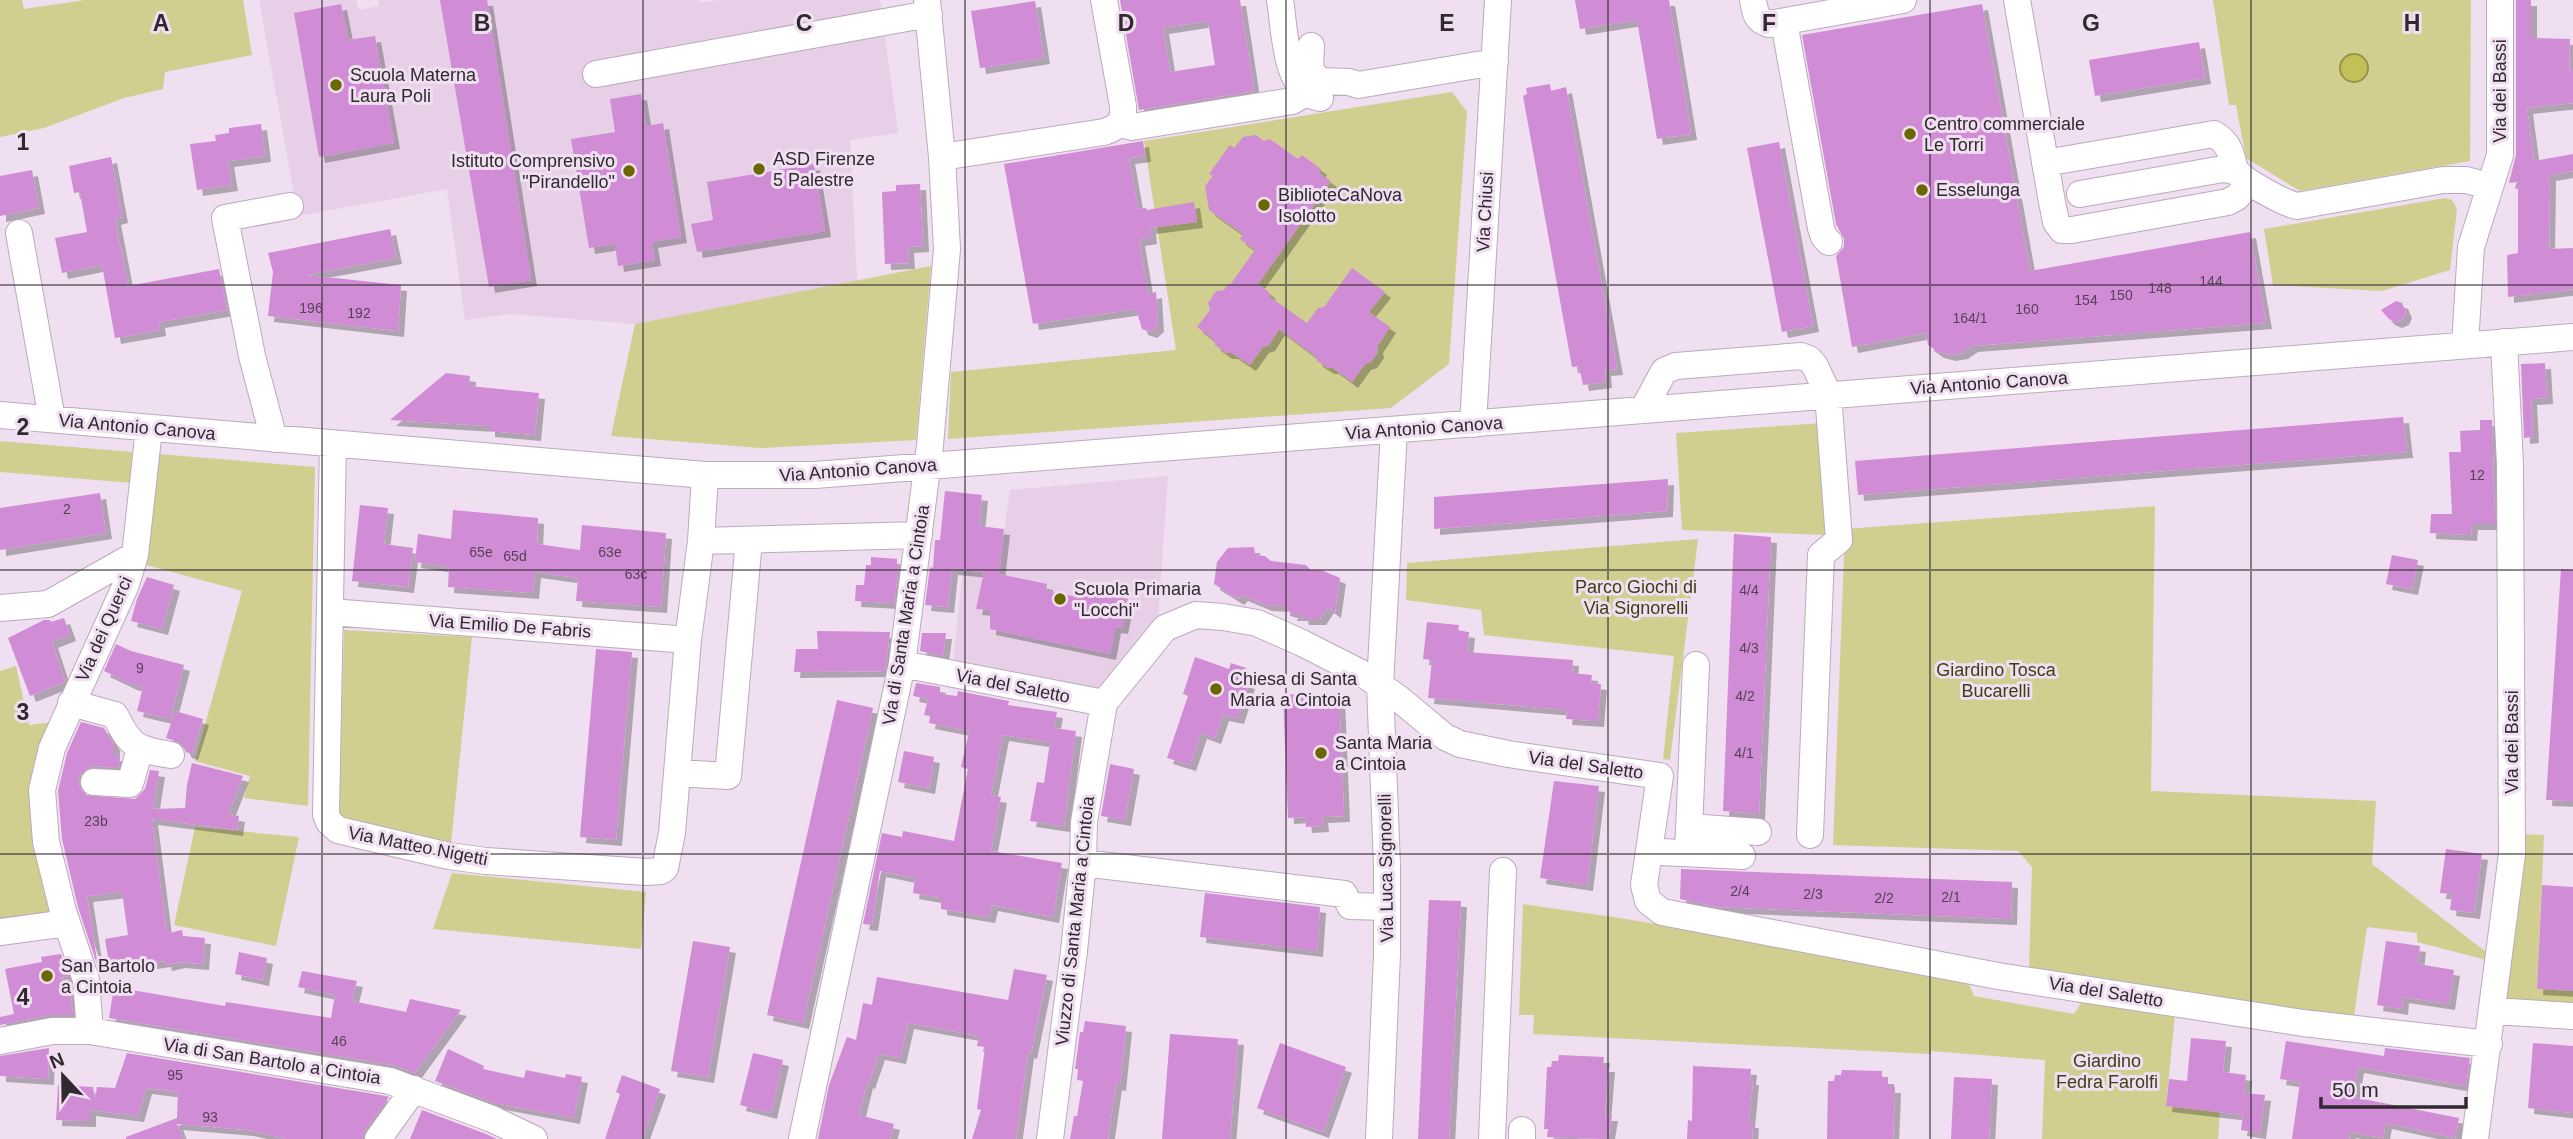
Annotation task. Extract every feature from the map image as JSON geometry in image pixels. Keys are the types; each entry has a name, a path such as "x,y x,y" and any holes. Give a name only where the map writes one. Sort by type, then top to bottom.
{"street":[{"path":"942,157 1104,132 1120,124 1123,106 1104,0"},
{"path":"1280,0 1292,71 1300,88 1349,82 1358,85 1495,62"},
{"name":"Via Chiusi","path":"1473,424 1498,0"},
{"path":"1753,0 1761,22 1784,22 1903,0"},
{"path":"2017,0 2045,163 2056,222 2062,230 2228,202 2237,197 2242,176 2224,140 2214,134 2045,163"},
{"name":"Via dei Bassi","path":"2465,345 2472,247 2500,155 2500,0"},
{"path":"596,74 928,7"},
{"name":"Via di Santa Maria a Cintoia","path":"802,1139 902,664 928,466 947,268 942,157 928,7"},
{"path":"1784,22 1821,228 1829,242"},
{"path":"1311,46 1312,87"},
{"path":"1120,124 1132,127 1292,101 1312,87"},
{"path":"2080,194 2205,171 2242,176 2284,202 2297,205 2443,180 2466,180 2489,186"},
{"path":"274,439 252,356 225,218 290,206"},
{"path":"19,233 52,419"},
{"name":"Via Antonio Canova","path":"0,415 705,475 815,475 2573,337"},
{"name":"Via dei Bassi","path":"2475,1139 2512,854 2511,464 2504,342"},
{"path":"1643,410 1664,371 1670,367 1748,360 1801,356 1809,359 1828,394 1839,540 1821,555 1811,835"},
{"path":"1748,360 1752,401"},
{"name":"Via dei Querci","path":"90,1031 86,980 67,923 46,842 42,790 52,748 125,587 135,555 149,429"},
{"name":"Via Luca Signorelli","path":"1379,1139 1387,907 1380,685 1394,430"},
{"name":"Via Matteo Nigetti","path":"333,444 326,814 329,822 338,830 449,856 485,861 655,872 662,871 667,863 688,640 701,541 705,475"},
{"path":"701,541 919,535"},
{"path":"677,773 728,776 749,540"},
{"name":"Via dei Querci","path":"0,608 48,604 135,555"},
{"name":"Via Emilio De Fabris","path":"331,612 688,640"},
{"name":"Via del Saletto","path":"902,664 1104,704 1162,631 1171,624 1196,615 1231,618 1257,624 1302,643 1380,685 1445,737 1460,744 1508,754 1660,776 1644,885 1648,901 1662,912 1998,975 2249,1016 2489,1044"},
{"path":"1689,840 1696,665"},
{"name":"Via dei Querci","path":"71,703 115,715 124,734 140,749"},
{"name":"Viuzzo di Santa Maria a Cintoia","path":"1050,1139 1083,863 1084,822 1104,704"},
{"path":"94,782 130,783 140,749 171,755"},
{"path":"1661,852 1689,840 1758,832"},
{"path":"1689,840 1742,856"},
{"path":"1083,863 1344,894 1350,906 1387,907"},
{"path":"1492,1139 1503,871"},
{"path":"0,932 67,923"},
{"path":"2493,1011 2573,1016"},
{"name":"Via di San Bartolo a Cintoia","path":"0,1041 52,1031 90,1031 390,1081 492,1119 534,1139"},
{"path":"377,1139 414,1089"}],"shaded area":[{"name":"Istituto Comprensivo \"Pirandello\"","path":"259,0 356,0 359,10 379,6 378,0 699,0 700,3 719,0 880,0 898,133 850,140 857,281 635,324 510,314 465,320 447,189 298,216"},
{"path":"2354,54 2364,58 2368,68 2364,78 2354,82 2344,78 2340,68 2344,58"},
{"name":"Scuola Primaria \"Locchi\"","path":"1168,476 1158,620 1101,691 953,663 963,570 998,574 1010,490"}],"green space":[{"path":"0,0 22,0 24,9 85,0 243,0 252,55 165,72 163,89 124,98 44,128 0,137"},
{"path":"2213,0 2471,0 2470,161 2300,191 2246,158 2236,105 2229,105"},
{"path":"1452,92 1467,112 1449,364 1391,408 948,439 951,372 1176,350 1144,141"},
{"path":"2445,198 2452,200 2457,209 2450,270 2382,291 2273,285 2264,229"},
{"path":"931,266 916,440 761,448 611,436 635,324"},
{"path":"1823,423 1830,535 1682,530 1676,433"},
{"path":"0,441 133,452 132,483 0,472"},
{"path":"158,454 315,467 308,806 244,798 250,776 195,761 242,591 146,565"},
{"name":"Giardino Tosca Bucarelli","path":"2155,506 2151,791 2376,801 2372,864 2490,955 2490,961 2417,942 2417,933 2367,927 2353,1022 2029,969 2032,867 2018,851 1833,845 1845,529"},
{"name":"Parco Giochi di Via Signorelli","path":"1698,539 1670,760 1663,759 1674,656 1484,635 1481,610 1406,600 1407,563"},
{"path":"344,630 472,637 451,844 339,816"},
{"path":"16,666 29,725 55,722 44,750 59,911 0,920 0,671"},
{"path":"195,827 299,837 276,946 174,925"},
{"path":"2523,834 2544,835 2537,988 2573,991 2573,1006 2503,1001"},
{"path":"452,873 646,892 641,949 433,929"},
{"name":"Giardino Fedra Farolfi","path":"1523,904 1966,977 1974,996 2074,1014 2083,1000 2175,1015 2166,1105 2220,1112 2218,1139 2042,1139 2045,1060 1931,1051 1930,1054 1533,1034 1534,1015 1519,1015"}],"building":[{"name":"Istituto Comprensivo \"Pirandello\"","path":"440,0 487,0 531,280 489,287"},
{"path":"1120,0 1240,0 1254,91 1139,110","holes":["1208,21 1215,65 1170,72 1163,28"]},
{"path":"1575,0 1669,0 1691,134 1657,139 1637,20 1580,29"},
{"path":"2516,0 2531,0 2531,38 2570,39 2569,71 2573,70 2573,103 2527,108 2534,161 2573,154 2573,171 2550,175 2549,249 2573,248 2573,289 2508,297 2507,255 2518,253 2518,182 2509,183 2516,155"},
{"path":"1035,1 1044,58 980,68 971,11"},
{"name":"Scuola Materna Laura Poli","path":"341,4 348,40 375,36 394,143 319,157 294,13"},
{"name":"Centro commerciale Le Torri","path":"1982,4 2030,271 2250,232 2266,323 1972,346 1962,353 1950,355 1938,352 1928,345 1926,333 1852,347 1836,256 1844,247 1844,239 1836,224 1802,35"},
{"path":"2199,42 2205,78 2095,96 2089,60"},
{"path":"1550,84 1551,91 1566,87 1617,369 1605,370 1606,382 1583,385 1579,366 1572,367 1523,96 1527,94 1526,88"},
{"path":"641,94 646,126 663,123 681,237 652,242 655,260 618,266 615,244 589,248 571,139 615,132 610,99"},
{"path":"261,124 265,156 228,161 232,185 197,190 190,144 216,141 215,135 229,133 229,128"},
{"path":"1256,135 1264,141 1270,139 1298,159 1302,155 1321,169 1319,173 1331,181 1258,284 1269,292 1270,297 1307,323 1318,308 1324,307 1352,268 1385,292 1369,312 1390,327 1377,347 1378,352 1352,382 1333,368 1317,361 1316,357 1279,329 1269,345 1263,347 1250,365 1232,353 1226,353 1197,327 1210,310 1208,303 1216,291 1224,290 1230,285 1255,250 1240,239 1243,234 1209,210 1205,186 1213,176 1209,174 1230,145 1234,148 1243,137"},
{"path":"1143,141 1145,156 1129,158 1138,209 1147,210 1194,202 1197,222 1150,228 1151,238 1139,240 1148,294 1156,292 1158,326 1151,332 1142,329 1136,309 1033,324 1004,164"},
{"path":"1779,142 1813,326 1782,332 1747,148"},
{"path":"111,157 122,217 115,219 128,286 219,269 227,310 159,322 160,330 115,338 102,265 62,273 55,238 87,232 80,192 74,193 69,166"},
{"path":"814,164 825,231 697,252 691,224 713,220 707,182"},
{"path":"32,170 39,208 0,216 0,176"},
{"path":"920,184 923,246 908,247 909,263 885,264 882,192 896,191 896,185"},
{"path":"390,229 396,258 306,275 401,285 398,331 268,316 273,272 268,253"},
{"path":"2396,301 2402,303 2406,312 2403,319 2396,322 2381,310"},
{"path":"2545,363 2547,398 2531,399 2533,437 2524,438 2521,364"},
{"path":"446,373 470,376 469,386 539,393 535,435 489,431 489,426 390,420"},
{"path":"2403,417 2407,452 1858,495 1855,461"},
{"path":"2480,420 2492,420 2495,524 2472,524 2471,535 2430,533 2431,514 2452,514 2449,452 2461,452 2460,431 2480,430"},
{"path":"1668,479 1667,511 1434,529 1434,497"},
{"path":"945,491 982,495 979,526 1004,529 999,574 1047,584 1046,591 1082,598 1083,590 1128,599 1122,628 1115,627 1110,654 990,629 990,610 976,609 984,572 952,569 948,607 925,605 930,567 933,568 935,540 940,540"},
{"path":"100,493 106,533 0,550 0,508"},
{"path":"360,505 388,508 384,544 413,548 408,587 352,581"},
{"path":"453,510 538,518 537,544 580,550 582,525 666,533 661,607 576,601 578,578 535,572 533,593 448,587 449,567 415,562 418,534 451,539"},
{"path":"1734,534 1771,537 1759,814 1723,811"},
{"path":"1254,547 1255,555 1265,556 1271,561 1306,565 1311,570 1321,570 1340,578 1335,612 1328,607 1320,619 1303,619 1302,615 1291,615 1292,612 1284,610 1284,606 1266,605 1242,595 1238,599 1214,584 1217,562 1228,548"},
{"path":"2392,555 2418,560 2412,589 2386,584"},
{"path":"871,557 897,559 899,564 894,603 855,601 856,585 864,585 866,565 871,565"},
{"path":"2561,569 2573,570 2573,801 2546,800"},
{"path":"147,577 174,585 162,629 131,621"},
{"path":"64,618 70,635 52,642 65,682 30,696 8,638 44,620 51,622"},
{"path":"1427,622 1459,625 1458,631 1469,632 1467,652 1573,660 1572,673 1592,675 1591,683 1601,684 1598,721 1566,719 1567,710 1428,698 1432,660 1423,659"},
{"path":"817,631 890,632 885,671 794,672 796,649 818,649"},
{"path":"922,633 946,633 943,656 920,651"},
{"path":"116,644 131,651 184,665 170,719 137,711 143,687 104,671"},
{"path":"596,649 632,652 616,840 580,837"},
{"path":"1195,657 1229,669 1231,663 1246,668 1241,681 1249,683 1238,718 1223,715 1215,738 1201,733 1190,765 1167,758 1188,696 1183,694"},
{"path":"916,683 940,687 940,694 957,696 958,691 1009,701 1008,705 1057,712 1054,728 1076,731 1064,826 1030,821 1037,782 1044,783 1050,742 1003,735 991,795 1001,797 991,851 1062,863 1053,917 992,905 989,917 941,909 941,898 913,893 915,878 880,871 872,925 863,924 882,833 902,837 903,831 954,841 968,769 961,767 969,731 929,723 930,716 924,715 928,699 913,696"},
{"name":"Santa Maria a Cintoia","path":"1339,694 1344,816 1322,817 1323,826 1306,827 1305,817 1288,818 1283,695"},
{"path":"837,700 873,708 803,1023 767,1015"},
{"path":"175,711 203,719 192,754 186,752 181,743 166,738"},
{"path":"81,722 104,728 114,745 114,755 120,756 118,768 94,766 81,773 78,780 86,795 135,799 145,789 150,770 159,771 153,809 185,808 192,763 243,776 228,814 239,816 237,830 152,819 166,929 169,928 169,933 182,930 183,936 205,938 203,964 179,962 166,965 165,961 110,969 105,939 128,935 122,892 87,896 98,967 78,907 62,839 58,791 67,753"},
{"path":"904,751 934,757 929,788 898,782"},
{"path":"1110,764 1134,769 1125,820 1101,816"},
{"path":"1554,781 1599,786 1587,885 1540,878"},
{"path":"2446,849 2482,854 2474,913 2450,910 2452,894 2440,893"},
{"path":"1681,869 2012,882 2011,919 1718,907 1680,899"},
{"path":"2542,885 2573,887 2573,991 2537,989"},
{"path":"1205,893 1320,907 1317,951 1200,937"},
{"path":"1429,900 1461,901 1449,1139 1418,1139"},
{"path":"693,941 730,947 708,1077 671,1071"},
{"path":"2386,941 2420,946 2418,964 2454,970 2449,1004 2403,997 2402,1009 2377,1005"},
{"path":"239,952 267,958 263,980 235,974"},
{"path":"61,954 68,976 59,978 69,980 73,1015 49,1015 0,1025 0,1017 14,1014 5,969 42,962 41,957"},
{"path":"1014,969 1047,975 1031,1053 1028,1052 1016,1139 972,1139 981,1110 977,1109 985,1047 977,1046 979,1036 908,1023 900,1058 879,1054 869,1083 867,1082 859,1115 894,1124 890,1139 818,1139 829,1085 847,1037 856,1040 863,1003 872,1005 877,977 1008,1000"},
{"path":"302,971 357,981 352,1001 406,1012 410,999 461,1010 415,1073 393,1065 109,1018 114,987 225,1006 226,1002 331,1018 335,995 298,987"},
{"path":"1085,1021 1126,1026 1120,1085 1116,1084 1108,1139 1070,1139 1083,1081 1077,1080 1078,1069 1075,1069 1080,1032 1083,1032"},
{"path":"1170,1034 1238,1039 1230,1139 1162,1139"},
{"path":"2191,1038 2226,1041 2223,1072 2246,1075 2244,1093 2265,1095 2260,1133 2241,1130 2243,1115 2166,1106 2169,1079 2187,1081"},
{"path":"2286,1041 2384,1056 2385,1048 2470,1058 2466,1086 2358,1067 2353,1097 2459,1118 2455,1138 2386,1123 2383,1138 2350,1132 2349,1139 2292,1139 2300,1082 2280,1079"},
{"path":"1280,1043 1346,1067 1323,1132 1257,1108"},
{"path":"2533,1043 2573,1046 2573,1113 2528,1108"},
{"path":"49,1048 48,1079 0,1076 0,1056"},
{"path":"448,1049 484,1066 483,1069 524,1078 526,1070 565,1078 566,1074 582,1077 574,1118 495,1103 435,1081"},
{"path":"127,1053 389,1097 365,1130 362,1139 288,1139 248,1130 177,1124 183,1139 126,1139 177,1118 178,1092 146,1088 138,1116 90,1110 90,1121 56,1120 58,1085 93,1087 95,1099 97,1087 115,1088"},
{"path":"753,1053 783,1060 771,1113 740,1105"},
{"path":"1559,1055 1604,1057 1603,1066 1609,1066 1605,1115 1612,1115 1608,1139 1547,1137 1548,1129 1544,1129 1547,1067 1551,1067 1552,1061 1558,1061"},
{"path":"1693,1066 1751,1069 1750,1079 1753,1079 1749,1122 1753,1122 1752,1139 1687,1139 1688,1120 1692,1121"},
{"path":"1842,1070 1882,1071 1882,1078 1888,1078 1888,1087 1895,1087 1893,1139 1827,1139 1828,1081 1834,1081 1835,1075 1841,1075"},
{"path":"622,1075 660,1089 642,1139 605,1139 620,1094 616,1092"},
{"path":"1954,1077 1992,1079 1989,1139 1951,1139"},
{"path":"422,1110 486,1134 497,1139 410,1139"}],"place":[{"name":"Scuola Materna Laura Poli","path":"336,85"},
{"name":"Centro commerciale Le Torri","path":"1910,134"},
{"name":"ASD Firenze 5 Palestre","path":"759,169"},
{"name":"Istituto Comprensivo \"Pirandello\"","path":"629,171"},
{"name":"Esselunga","path":"1922,190"},
{"name":"BiblioteCaNova Isolotto","path":"1264,205"},
{"name":"Scuola Primaria \"Locchi\"","path":"1060,599"},
{"name":"Chiesa di Santa Maria a Cintoia","path":"1216,689"},
{"name":"Santa Maria a Cintoia","path":"1321,753"},
{"name":"San Bartolo a Cintoia","path":"47,976"}]}
